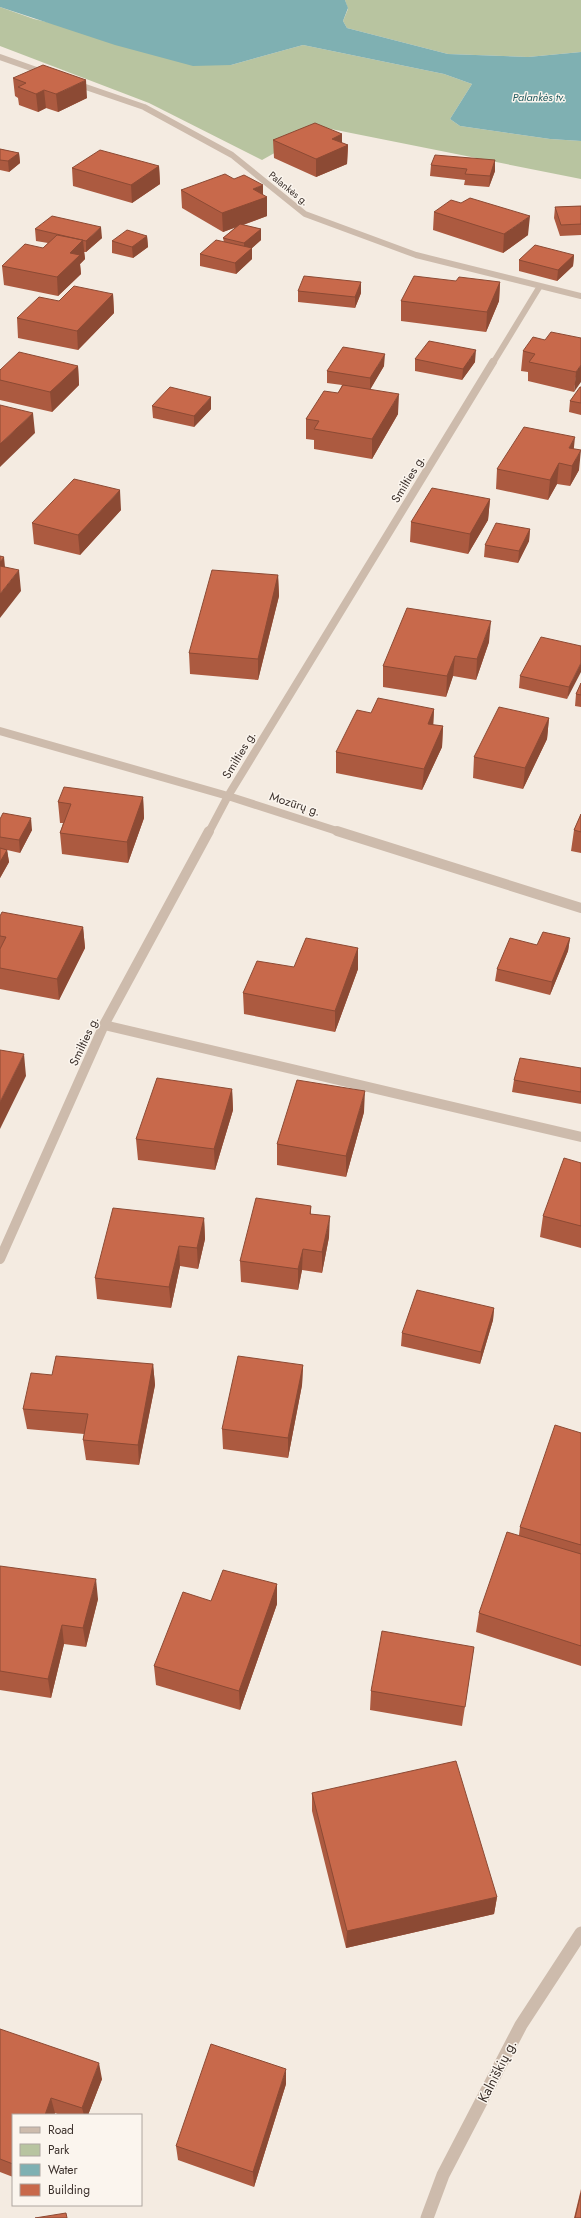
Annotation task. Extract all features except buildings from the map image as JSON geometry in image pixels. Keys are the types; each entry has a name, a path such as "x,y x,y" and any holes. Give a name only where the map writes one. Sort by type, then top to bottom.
{"street":[{"path":"0,57 55,77"},
{"name":"Palankės g.","path":"70,82 144,107 232,155 305,214 416,255 581,296"},
{"name":"Smilties g.","path":"0,1260 104,1025 228,796 540,286"},
{"name":"Mozūrų g.","path":"0,731 228,796 581,908"},
{"path":"104,1025 581,1137"},
{"name":"Kalniškių g.","path":"427,2218 443,2175 521,2025 581,1933"}],"green space":[{"path":"345,0 581,0 581,52 528,57 448,54 347,28 343,21 348,9"},
{"path":"0,7 34,19 231,65 303,45 444,74 472,84 450,119 460,126 550,139 581,141 581,179 321,127 262,160 149,103 0,46"}],"water":[{"name":"Palankės tv.","path":"0,0 345,0 348,8 343,21 347,28 448,54 528,57 581,52 581,141 550,139 460,126 450,119 472,84 444,74 303,45 231,65 193,66 115,45 0,7"}]}
